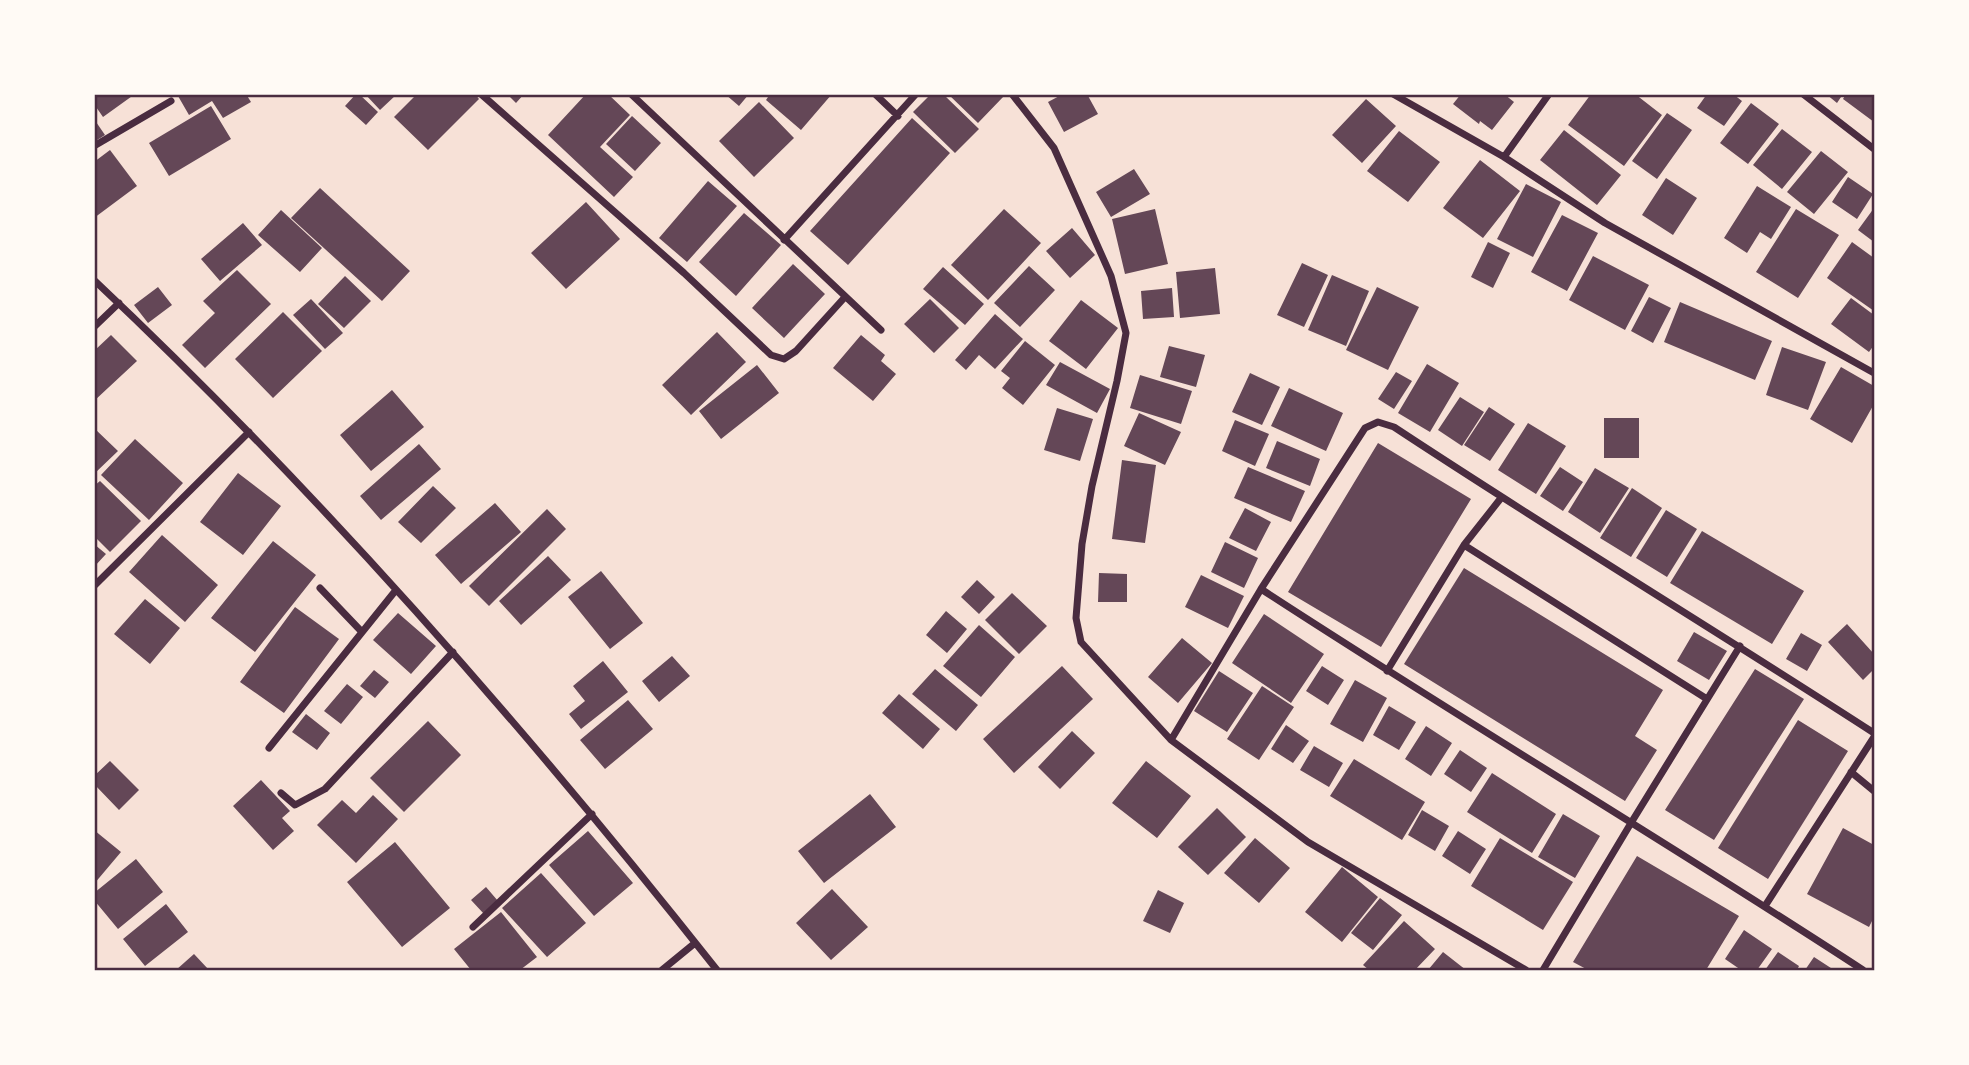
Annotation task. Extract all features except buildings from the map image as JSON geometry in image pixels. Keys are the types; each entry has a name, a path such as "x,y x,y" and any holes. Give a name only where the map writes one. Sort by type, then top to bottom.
{"street":[{"path":"481,94 684,273 771,355 783,359 796,351 845,297"},
{"path":"631,94 881,330"},
{"path":"875,94 898,116"},
{"path":"784,240 916,94"},
{"path":"1012,94 1054,148 1111,276 1126,333 1082,544 1076,618 1081,642 1171,740 1308,842 1526,971"},
{"path":"1393,94 1504,157 1605,223 1874,373"},
{"path":"1504,157 1549,94"},
{"path":"1803,94 1874,149"},
{"path":"94,146 171,101"},
{"path":"94,279 249,432 453,652 592,814 717,971"},
{"path":"94,327 119,303"},
{"path":"1171,740 1261,589 1364,428 1378,422 1394,428 1501,498 1740,646 1874,735 1765,906"},
{"path":"94,586 249,432"},
{"path":"1387,671 1464,545 1501,498"},
{"path":"1464,545 1707,699"},
{"path":"320,588 361,631"},
{"path":"1261,589 1387,671 1765,906 1863,971"},
{"path":"269,748 396,590"},
{"path":"1544,971 1630,823 1740,646"},
{"path":"281,793 295,805 325,789 453,652"},
{"path":"1851,772 1874,792"},
{"path":"474,927 592,814"},
{"path":"662,971 695,943"}]}
